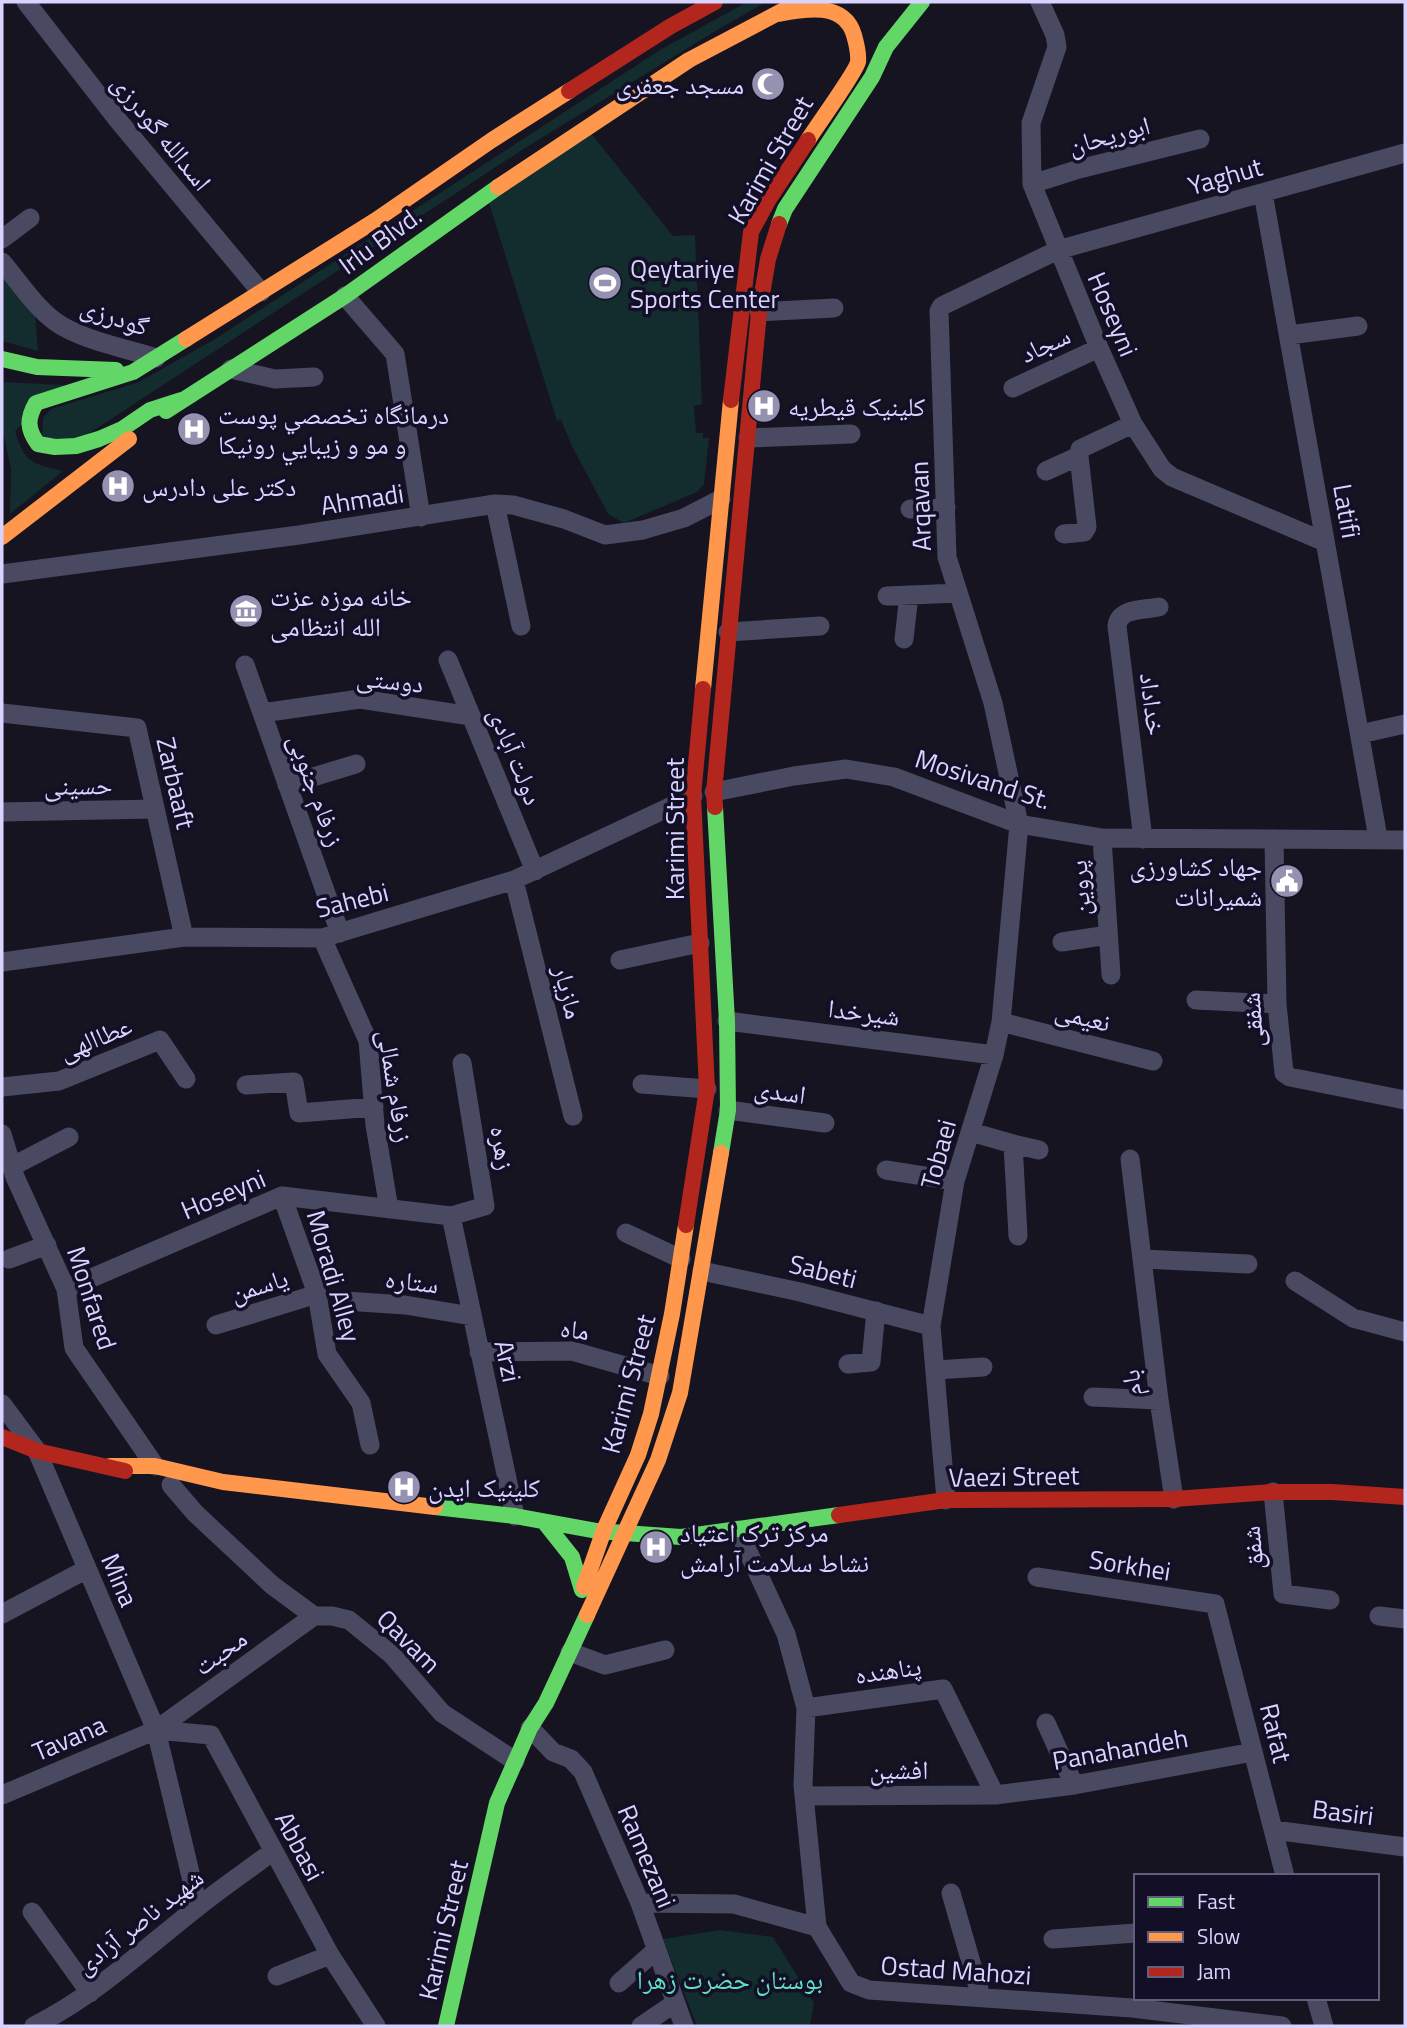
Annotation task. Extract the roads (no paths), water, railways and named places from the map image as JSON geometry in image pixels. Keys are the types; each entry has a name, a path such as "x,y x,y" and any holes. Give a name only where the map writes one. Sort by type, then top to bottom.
{"main road":[{"name":"Irlu Blvd.","path":"181,400 150,410 122,429 76,446 55,447 38,444 29,431 27,417 36,403 133,372 376,220 492,140 671,26 715,2"},
{"name":"Irlu Blvd.","path":"2,537 83,472 181,400 345,296 488,193 689,60 799,2"},
{"name":"Karimi Street","path":"446,2026 498,1803 530,1728 546,1703 626,1533 658,1460 680,1393 728,1110 727,1021 714,792 759,312 767,257 774,232 785,209 872,77 886,47 922,2"},
{"name":"Karimi Street","path":"530,1728 534,1703 542,1681 638,1455 660,1376 707,1089 693,796 720,499 743,280 751,232 769,199 858,63 858,46 853,30 845,19 830,10 816,8 769,16"},
{"path":"2,359 37,367 133,372"},
{"path":"693,796 714,792"},
{"path":"2,1437 37,1451 110,1466 171,1485 223,1482"},
{"path":"110,1466 156,1466 223,1482"},
{"name":"Vaezi Street","path":"223,1482 515,1516 545,1523 626,1533 681,1537 946,1500 1174,1499 1273,1492 1332,1492 1405,1497"},
{"path":"545,1523 572,1557 582,1590"}],"street":[{"name":"اسدالله گودرزی","path":"26,2 125,129 261,292"},
{"name":"Hoseyni","path":"1040,2 1055,35 1057,47 1031,123 1032,184 1133,424 1162,469 1172,477 1325,542"},
{"name":"ابوریحان","path":"1032,184 1079,169 1199,139"},
{"name":"Yaghut","path":"1058,250 1405,153"},
{"name":"Latifi","path":"1263,193 1378,838"},
{"path":"2,239 30,218"},
{"name":"Arqavan","path":"1019,824 993,703 947,557 939,311 942,306 1058,250"},
{"name":"گودرزی","path":"2,262 37,304 61,326 87,338 156,358"},
{"path":"345,296 395,354 421,517"},
{"path":"759,312 834,308"},
{"path":"1289,335 1358,326"},
{"name":"سجاد","path":"1013,388 1099,348"},
{"path":"231,369 275,379 314,377"},
{"path":"1064,534 1084,532 1087,527 1080,449 1133,424"},
{"path":"748,438 850,434"},
{"path":"1046,471 1079,456"},
{"name":"Ahmadi","path":"2,574 421,517 495,504 513,505 564,519 605,535 643,530 684,518 720,499"},
{"path":"495,504 521,626"},
{"path":"910,509 946,507"},
{"path":"887,596 958,593"},
{"path":"904,639 909,595"},
{"name":"خداداد","path":"1143,839 1116,626 1123,613 1159,607"},
{"path":"728,632 820,626"},
{"name":"دولت آبادی","path":"448,660 535,871"},
{"name":"زرفام جنوبی","path":"245,665 287,785 331,935"},
{"name":"دوستی","path":"262,713 360,699 471,716"},
{"name":"Zarbaaft","path":"3,711 137,728 184,937"},
{"path":"1360,734 1405,724"},
{"path":"287,785 356,764"},
{"name":"Mosivand St.","path":"714,792 846,769 894,777 1019,824 1102,838 1405,840"},
{"name":"Sahebi","path":"2,962 184,937 331,935 514,880 693,796"},
{"name":"حسینی","path":"2,812 155,810"},
{"name":"Tobaei","path":"946,1500 931,1326 955,1181 994,1055 1001,1022 1019,824"},
{"name":"پروین","path":"1102,838 1111,975"},
{"name":"شفقی","path":"1274,839 1277,1004 1284,1073 1290,1077 1405,1100"},
{"name":"مازیار","path":"514,880 573,1116"},
{"name":"زرفام شمالی","path":"331,935 368,1041 374,1107 389,1209"},
{"name":"پروین","path":"1062,942 1108,935"},
{"path":"620,960 700,943"},
{"path":"1196,1000 1277,1004"},
{"name":"شیرخدا","path":"727,1021 994,1055"},
{"name":"نعیمی","path":"1001,1022 1153,1061"},
{"name":"عطاالهی","path":"2,1087 58,1081 160,1040 186,1079"},
{"name":"زهره","path":"451,1216 485,1206 463,1063"},
{"path":"246,1085 294,1082 299,1113 374,1107"},
{"path":"642,1084 707,1089"},
{"name":"اسدی","path":"728,1110 825,1124"},
{"path":"971,1132 1039,1150"},
{"name":"Monfared","path":"2,1134 11,1167 66,1289 74,1348 156,1466"},
{"path":"11,1167 69,1137"},
{"path":"1013,1144 1018,1236"},
{"name":"بام","path":"1130,1159 1159,1400 1174,1499"},
{"path":"886,1170 955,1181"},
{"name":"Hoseyni","path":"66,1289 282,1196 451,1216"},
{"name":"Moradi Alley","path":"282,1196 317,1294 327,1354 361,1403 370,1445"},
{"name":"Arzi","path":"451,1216 515,1516"},
{"path":"626,1233 681,1259"},
{"path":"9,1259 47,1245"},
{"path":"1143,1259 1248,1264"},
{"name":"Sabeti","path":"702,1270 931,1326"},
{"path":"1295,1281 1353,1318 1405,1332"},
{"name":"یاسمن","path":"216,1325 317,1294"},
{"name":"ستاره","path":"345,1301 405,1305 472,1316"},
{"path":"848,1364 871,1363 876,1311"},
{"name":"ماه","path":"479,1352 572,1351 660,1376"},
{"path":"936,1370 983,1367"},
{"path":"1093,1397 1159,1400"},
{"name":"Mina","path":"2,1404 37,1451 156,1730 198,1906"},
{"path":"171,1485 232,1549 272,1585 314,1616"},
{"name":"شفق","path":"1273,1492 1283,1594 1330,1600"},
{"name":"Ostad Mahozi","path":"737,1530 786,1634 806,1708 804,1796 817,1927 852,1983 860,1988 1132,2008 1282,2026"},
{"path":"2,1614 87,1569"},
{"name":"Sorkhei","path":"1037,1577 1215,1604"},
{"name":"Rafat","path":"1215,1604 1284,1874"},
{"name":"محبت","path":"156,1730 314,1616"},
{"name":"Qavam","path":"314,1616 349,1620 392,1655 442,1713 515,1761"},
{"path":"1378,1616 1405,1619"},
{"path":"570,1652 605,1665 666,1650"},
{"name":"پناهنده","path":"806,1708 943,1689 995,1795"},
{"path":"1046,1723 1074,1785"},
{"name":"Ramezani","path":"530,1728 553,1752 571,1759 583,1772 639,1903 684,2026"},
{"name":"Tavana","path":"2,1795 156,1730"},
{"name":"Abbasi","path":"156,1730 211,1735 330,1955 376,2026"},
{"name":"Panahandeh","path":"995,1795 1074,1785 1253,1752"},
{"name":"افشین","path":"804,1796 995,1795"},
{"name":"Basiri","path":"1273,1830 1405,1847"},
{"name":"شهید ناصر آزادی","path":"34,2026 90,1993 198,1906 272,1852"},
{"path":"951,1893 981,1997"},
{"path":"639,1903 734,1905 817,1927"},
{"path":"32,1912 90,1993"},
{"path":"1053,1939 1134,1933"},
{"path":"619,1983 656,1950"},
{"path":"278,1976 330,1955"},
{"path":"1318,2000 1324,2026"},
{"path":"641,2026 675,2003"}],"place":[{"name":"مسجد جعفری","path":"768,84"},
{"name":"Qeytariye Sports Center","path":"605,283"},
{"name":"کلینیک قیطریه","path":"764,406"},
{"name":"درمانگاه تخصصي پوست و مو و زيبايي رونيكا","path":"194,429"},
{"name":"دکتر علی دادرس","path":"118,486"},
{"name":"خانه موزه عزت الله انتظامی","path":"246,611"},
{"name":"جهاد کشاورزی شمیرانات","path":"1287,881"},
{"name":"کلینیک ایدن","path":"404,1487"},
{"name":"مرکز ترک اعتیاد نشاط سلامت آرامش","path":"656,1547"}],"park label":[{"name":"بوستان حضرت زهرا","path":"730,1979"}]}
